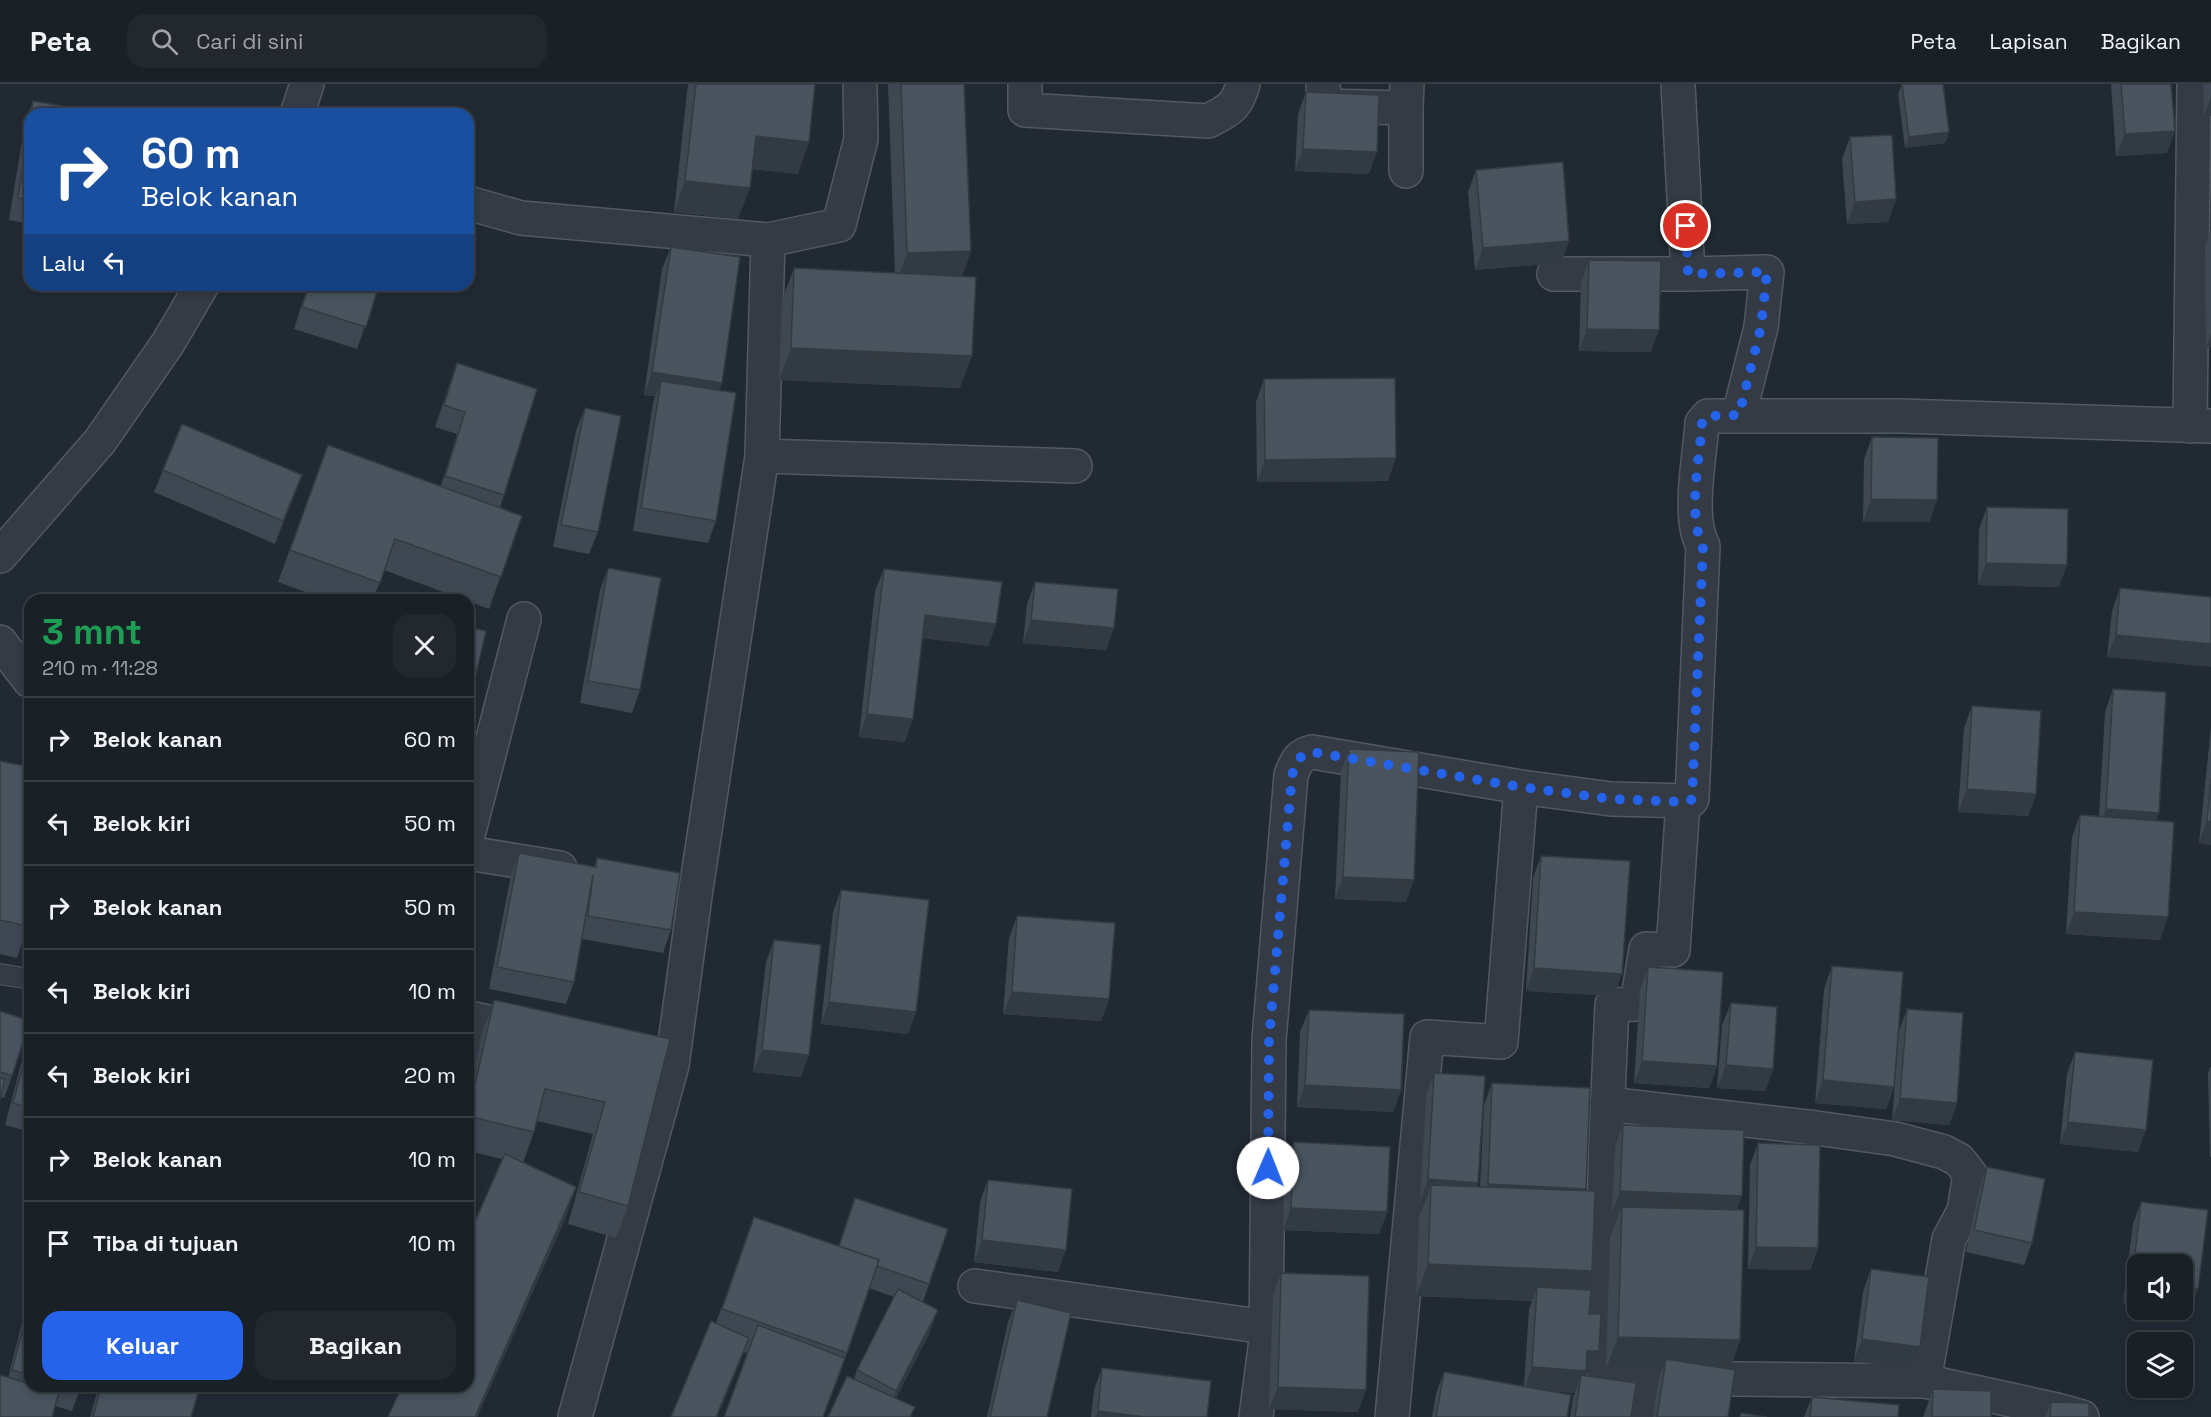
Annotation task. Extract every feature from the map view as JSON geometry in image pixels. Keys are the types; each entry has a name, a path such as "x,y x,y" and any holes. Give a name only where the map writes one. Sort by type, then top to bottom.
{"street":[{"path":"299,108 307,84"},
{"path":"474,204 521,218 768,240 839,225 861,139 860,84"},
{"path":"1025,84 1025,110 1208,121 1231,110 1244,84"},
{"path":"1323,84 1324,106 1406,96 1406,171"},
{"path":"1678,84 1688,274"},
{"path":"1256,1417 1266,1340 1269,1040 1292,775 1296,761 1304,754 1312,752 1521,787 1611,799 1690,801 1692,799 1703,546 1699,539 1695,519 1702,423 1707,416 1901,416 2201,426 2194,84"},
{"path":"575,1417 660,1062 696,889 762,456 768,240"},
{"path":"1554,274 1767,272 1761,327 1739,415"},
{"path":"0,556 100,441 168,343 198,291"},
{"path":"762,456 1076,466"},
{"path":"474,812 524,619"},
{"path":"0,642 24,673"},
{"path":"1392,1417 1427,1037 1501,1042 1521,787"},
{"path":"1683,802 1673,950 1646,949 1637,1004 1612,1005 1600,1349 1604,1372 1620,1377 1647,1378 1924,1382 2082,1417"},
{"path":"474,854 593,873"},
{"path":"661,884 696,889"},
{"path":"474,1023 475,1019 556,1038"},
{"path":"1607,1104 1816,1128 1895,1140 1944,1152 1959,1160 1970,1174 1964,1211 1949,1239 1924,1382"},
{"path":"975,1286 1266,1327"},
{"path":"1641,1417 1647,1378"}],"lane":[{"path":"0,974 24,979"}],"building":[{"path":"696,84 815,84 809,142 756,136 750,188 685,181"},
{"path":"901,84 964,84 971,251 907,253"},
{"path":"1902,84 1943,84 1949,132 1909,137"},
{"path":"2121,84 2171,84 2175,131 2125,134"},
{"path":"1306,92 1379,95 1377,152 1303,149"},
{"path":"33,101 73,108 32,108"},
{"path":"1892,135 1896,199 1855,202 1850,137"},
{"path":"24,160 24,199 18,198"},
{"path":"1563,162 1569,241 1483,248 1476,170"},
{"path":"671,247 740,257 722,383 652,372"},
{"path":"1589,260 1661,261 1659,330 1587,329"},
{"path":"794,268 976,277 972,356 791,348"},
{"path":"307,291 377,291 366,327 302,307"},
{"path":"457,363 537,389 504,495 445,476 465,412 444,405"},
{"path":"1395,378 1396,458 1265,460 1264,379"},
{"path":"661,381 736,393 716,521 641,508"},
{"path":"585,408 621,416 598,532 561,525"},
{"path":"182,424 302,475 283,521 163,470"},
{"path":"1872,437 1938,438 1937,500 1871,499"},
{"path":"328,445 522,516 501,577 395,539 380,583 290,550"},
{"path":"1987,507 2068,509 2067,565 1986,563"},
{"path":"608,568 661,578 640,690 588,681"},
{"path":"884,569 1002,582 996,624 925,615 913,719 867,714"},
{"path":"1035,582 1118,589 1114,628 1031,620"},
{"path":"2120,588 2211,597 2211,644 2116,635"},
{"path":"474,628 486,631 474,683"},
{"path":"2113,689 2166,692 2159,813 2106,809"},
{"path":"1972,706 2041,711 2036,794 1967,789"},
{"path":"1349,749 1419,752 1414,880 1343,877"},
{"path":"0,761 24,766 24,925 0,920"},
{"path":"2211,779 2211,822 2207,821"},
{"path":"2080,815 2174,822 2168,917 2074,912"},
{"path":"519,853 596,867 597,858 680,873 671,930 588,916 593,875 574,982 497,967"},
{"path":"1541,856 1630,861 1622,974 1534,968"},
{"path":"841,890 929,900 916,1012 829,1002"},
{"path":"1017,916 1115,923 1109,999 1012,992"},
{"path":"774,940 821,945 809,1055 762,1050"},
{"path":"1832,966 1903,972 1894,1087 1823,1080"},
{"path":"1648,967 1723,972 1717,1066 1642,1061"},
{"path":"494,1000 670,1039 628,1206 579,1192 605,1102 545,1089 534,1132 474,1117 474,1089"},
{"path":"1731,1003 1777,1007 1773,1069 1726,1065"},
{"path":"1907,1009 1963,1013 1957,1103 1900,1098"},
{"path":"1309,1010 1404,1014 1401,1090 1305,1085"},
{"path":"0,1011 24,1019 24,1039 12,1076 0,1072"},
{"path":"2075,1052 2153,1060 2146,1130 2068,1122"},
{"path":"24,1062 24,1106 13,1103"},
{"path":"1434,1073 1485,1076 1478,1183 1428,1179"},
{"path":"0,1078 5,1079 0,1100"},
{"path":"1492,1083 1590,1088 1586,1189 1488,1184"},
{"path":"1623,1125 1744,1130 1742,1196 1620,1191"},
{"path":"1294,1142 1390,1147 1387,1212 1291,1208"},
{"path":"1758,1143 1820,1145 1818,1248 1756,1247"},
{"path":"505,1154 576,1187 475,1417 388,1417 399,1392 474,1392 474,1224"},
{"path":"1987,1167 2045,1179 2032,1243 1974,1230"},
{"path":"988,1180 1072,1189 1066,1250 982,1240"},
{"path":"1431,1185 1595,1191 1592,1271 1428,1264"},
{"path":"855,1198 948,1229 929,1284 877,1266 879,1260 839,1246"},
{"path":"2141,1202 2208,1210 2198,1289 2193,1288 2193,1254 2135,1254"},
{"path":"1622,1207 1744,1210 1740,1340 1618,1337"},
{"path":"754,1217 879,1260 847,1353 722,1309"},
{"path":"1871,1269 1929,1277 1920,1347 1862,1339"},
{"path":"1281,1273 1369,1276 1366,1390 1278,1387"},
{"path":"1537,1287 1591,1290 1589,1314 1601,1314 1599,1351 1587,1351 1586,1371 1532,1367"},
{"path":"898,1289 938,1310 896,1391 857,1370"},
{"path":"1017,1300 1071,1313 1047,1417 990,1417"},
{"path":"711,1321 749,1338 716,1417 671,1417"},
{"path":"24,1324 24,1373 12,1370"},
{"path":"758,1325 845,1358 823,1417 724,1417"},
{"path":"1666,1359 1735,1370 1728,1417 1657,1417"},
{"path":"1102,1368 1211,1381 1207,1417 1144,1417 1098,1411"},
{"path":"1444,1372 1571,1395 1567,1417 1436,1417"},
{"path":"0,1375 24,1382 24,1392 59,1392 52,1417 0,1417"},
{"path":"1581,1375 1636,1383 1631,1417 1575,1417"},
{"path":"847,1376 915,1407 910,1417 828,1417"},
{"path":"1933,1389 1991,1391 1991,1417 1932,1417"},
{"path":"99,1392 198,1392 191,1417 93,1417"},
{"path":"1812,1397 1899,1405 1898,1417 1810,1417"},
{"path":"2051,1402 2089,1403 2089,1417 2050,1417"},
{"path":"1741,1413 1767,1417 1740,1417"}],"route":[{"path":"1268,1168 1269,1040 1292,775 1296,761 1304,754 1312,752 1521,787 1611,799 1683,802 1692,799 1703,546 1699,539 1695,519 1702,423 1707,416 1739,415 1761,327 1767,272 1688,274 1686,226"}]}
